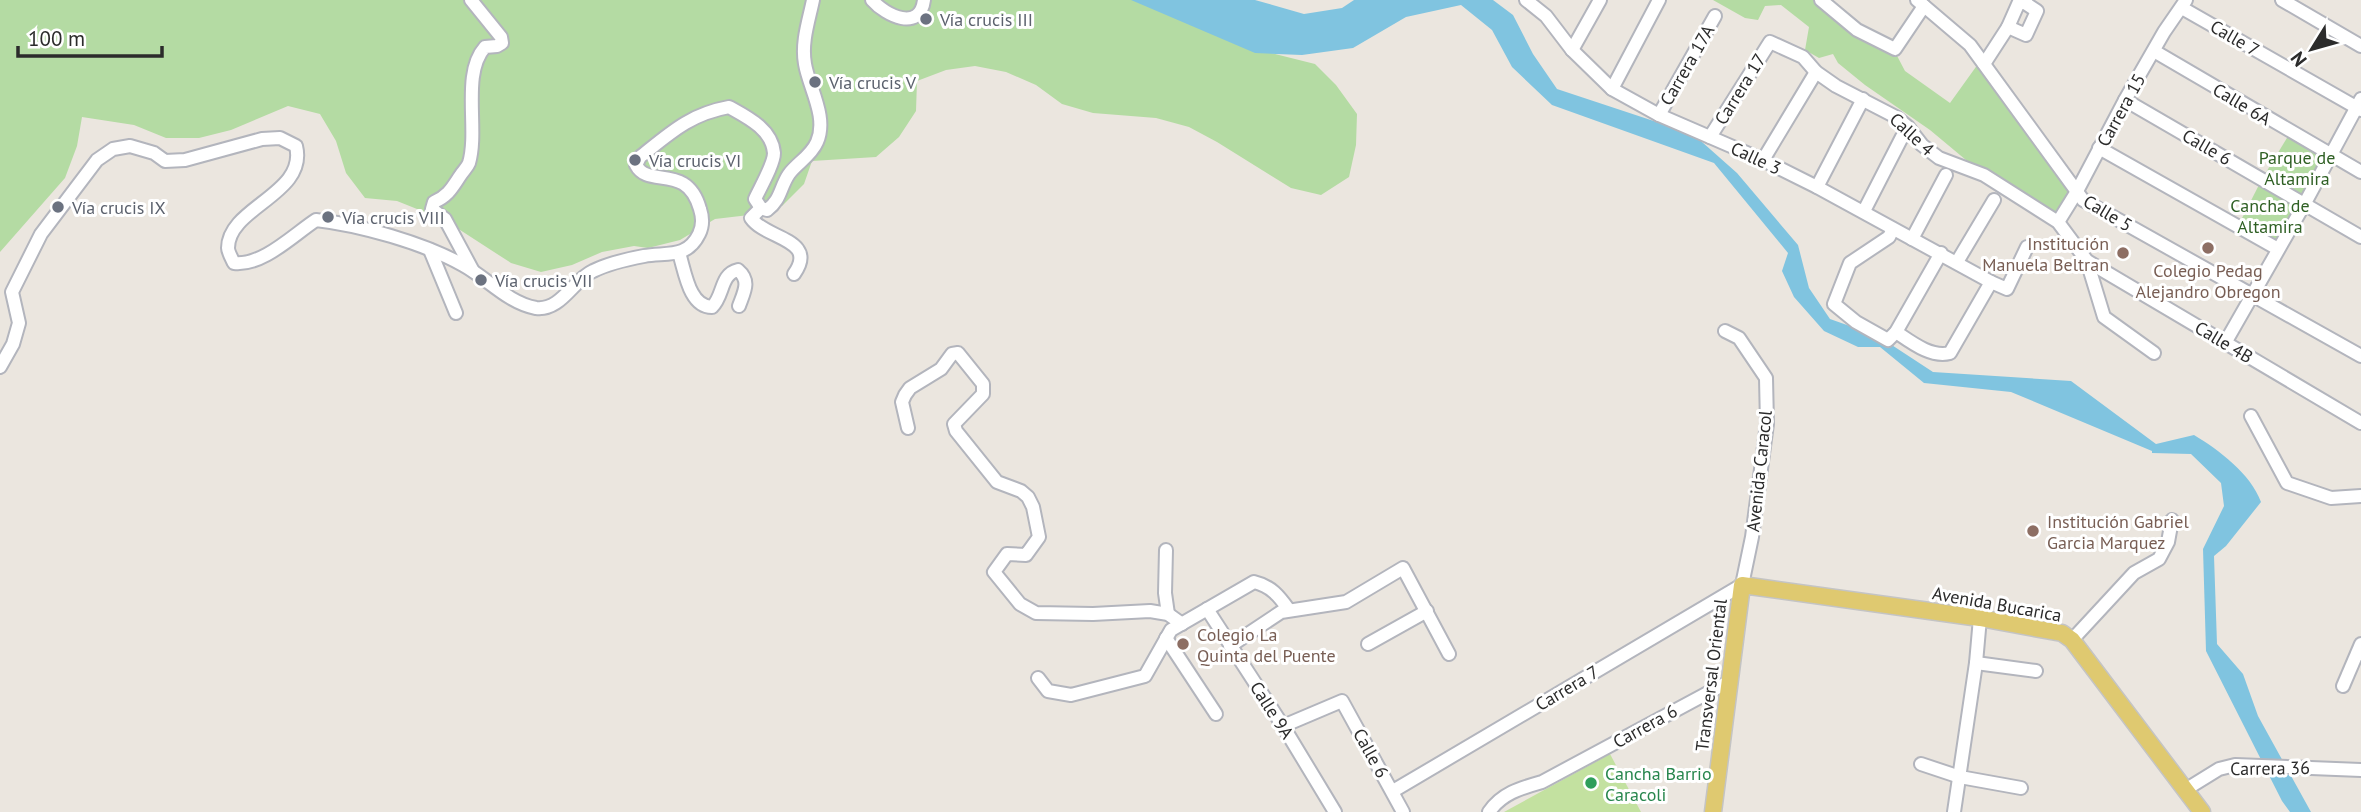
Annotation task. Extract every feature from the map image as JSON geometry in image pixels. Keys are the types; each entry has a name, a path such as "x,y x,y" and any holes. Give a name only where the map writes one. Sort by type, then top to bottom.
{"main road":[{"name":"Avenida Bucarica","path":"1742,585 1980,618 2062,633 2071,640 2202,812"},
{"name":"Transversal Oriental","path":"1713,812 1742,585"}],"street":[{"path":"471,0 501,37 502,43 485,47 477,56 472,103 472,148 468,166 455,186 443,198 434,202 432,209 444,219 473,272"},
{"path":"0,367 13,344 19,323 12,292 41,234 97,160 113,149 130,146 153,153 165,161 185,160 262,139 279,138 296,146 298,156 295,170 283,186 251,212 232,232 227,249 234,263 243,264 264,256 316,220 358,227 430,250 473,272 518,302 539,309 557,302 591,272 645,256 679,253 694,245 703,226 700,207 690,189 677,178 649,176 639,171 636,164 639,157 688,121 707,111 729,107 759,125 769,139 774,154 755,199 761,208 767,210 776,204 789,173 817,144 821,131 819,113 804,62 807,24 813,0"},
{"path":"872,0 889,15 903,18 917,15 925,0"},
{"name":"Calle 3","path":"1527,0 1546,16 1572,50 1612,89 1659,115 1763,160 1817,187 1991,282 2007,289 2028,247"},
{"path":"1572,50 1600,0"},
{"path":"1612,89 1660,0"},
{"path":"1821,0 1857,30 1895,49 1920,3"},
{"path":"2282,0 2361,46"},
{"path":"1984,64 2008,27 2019,2 2025,1 2037,11 2026,34 2008,27"},
{"name":"Calle 5","path":"1920,3 1970,45 2083,200 2361,356"},
{"name":"Carrera 15","path":"2058,222 2164,32 2184,4"},
{"name":"Calle 7","path":"2184,4 2360,105"},
{"name":"Carrera 17A","path":"1659,115 1715,16"},
{"name":"Calle 4","path":"1770,42 1803,57 1816,72 1896,117 1922,145 1939,158 1984,175 2058,222"},
{"name":"Carrera 17","path":"1710,137 1770,42"},
{"name":"Calle 6A","path":"2154,51 2330,155"},
{"path":"1763,160 1816,72"},
{"path":"1817,187 1863,99"},
{"name":"Calle 6","path":"2125,100 2361,237"},
{"path":"2225,343 2360,105"},
{"path":"1864,211 1902,137"},
{"path":"2099,148 2278,249"},
{"path":"2330,155 2361,172"},
{"path":"1912,239 1946,175"},
{"path":"1957,262 1994,200"},
{"path":"761,208 751,218 755,224 777,234 801,255 801,265 794,274"},
{"path":"2058,222 2088,261 2104,317 2154,354"},
{"path":"1893,229 1889,237 1850,263 1834,304 1856,322 1888,340 1896,332 1941,253"},
{"path":"430,250 456,313"},
{"path":"679,253 694,295 704,307 712,307 718,301 725,279 731,272 738,270 745,275 747,284 739,306"},
{"name":"Calle 4B","path":"2088,261 2361,424"},
{"path":"1896,332 1921,348 1942,355 1950,353 1991,282"},
{"name":"Avenida Caracol","path":"1725,331 1739,338 1766,378 1767,424 1752,537 1742,585"},
{"path":"908,428 902,402 910,387 941,369 953,354 958,353 964,357 983,384 983,394 954,424 956,431 997,482 1021,491 1033,506 1039,537 1026,555 1007,554 994,572 1014,598 1026,610 1037,613 1150,611 1168,614 1182,624"},
{"path":"2250,416 2287,483 2331,498 2361,496"},
{"path":"2071,640 2134,573 2159,559 2168,542 2172,520"},
{"path":"1166,551 1165,593 1168,614"},
{"path":"1230,646 1281,612 1346,602 1403,568 1450,654"},
{"path":"1038,678 1048,691 1070,695 1145,676 1171,630 1254,582 1265,585 1289,610"},
{"name":"Carrera 7","path":"1393,791 1742,585"},
{"name":"Calle 9A","path":"1207,610 1283,726 1335,812"},
{"path":"1368,644 1427,611"},
{"path":"1954,812 1980,618"},
{"path":"1978,644 2001,622"},
{"path":"1166,638 1216,714"},
{"path":"2343,686 2359,658 2361,643"},
{"path":"1976,663 2036,671"},
{"name":"Carrera 6","path":"1489,812 1496,802 1513,790 1542,782 1730,681"},
{"name":"Calle 6","path":"1283,726 1342,701 1403,812"},
{"path":"1921,764 1960,777 2021,788"},
{"name":"Carrera 36","path":"2185,790 2218,769 2235,765 2361,770"}],"green space":[{"path":"0,0 1196,0 1255,49 1315,64 1336,85 1357,114 1356,145 1349,177 1321,195 1291,188 1189,127 1156,118 1093,113 1062,104 1036,85 1006,72 975,66 946,70 917,81 916,111 899,137 876,157 812,161 804,184 782,206 765,206 749,215 715,219 680,240 648,248 634,246 602,252 572,265 541,272 511,263 457,228 427,213 397,201 365,198 346,173 336,141 320,114 288,106 231,130 199,138 166,138 134,125 82,117 77,146 65,178 0,252"},
{"path":"1713,0 1820,0 1895,52 1905,71 1950,103 1978,64 2073,192 2057,221 1984,175 1930,130 1865,85 1838,63 1833,54 1819,58 1805,50 1809,27 1781,5 1765,6 1758,20 1745,18"},
{"path":"2290,133 2330,155 2278,249 2238,226"},
{"name":"Cancha Barrio Caracoli","path":"1610,754 1641,812 1504,812"}],"water":[{"path":"1131,0 1255,0 1304,14 1342,8 1354,0 1493,0 1513,15 1533,54 1557,89 1693,134 1737,173 1798,245 1809,288 1830,319 1878,336 1933,372 2071,381 2156,444 2194,435 2214,448 2242,472 2261,502 2226,546 2214,556 2217,644 2243,674 2258,716 2311,812 2290,812 2282,801 2206,651 2203,549 2224,506 2221,483 2191,454 2152,453 2011,392 1924,383 1880,347 1858,347 1824,331 1794,297 1782,271 1788,253 1714,163 1552,105 1512,67 1492,30 1461,5 1406,17 1353,48 1302,55 1255,53"}],"place":[{"name":"Vía crucis III","path":"926,19"},
{"name":"Vía crucis V","path":"815,82"},
{"name":"Vía crucis VI","path":"635,160"},
{"name":"Vía crucis IX","path":"58,207"},
{"name":"Vía crucis VIII","path":"328,217"},
{"name":"Colegio Pedag Alejandro Obregon","path":"2208,248"},
{"name":"Institución Manuela Beltran","path":"2123,253"},
{"name":"Vía crucis VII","path":"481,280"},
{"name":"Institución Gabriel Garcia Marquez","path":"2033,531"},
{"name":"Colegio La Quinta del Puente","path":"1183,644"},
{"name":"Cancha Barrio Caracoli","path":"1591,783"}],"park label":[{"name":"Parque de Altamira","path":"2297,167"},
{"name":"Cancha de Altamira","path":"2270,215"}]}
